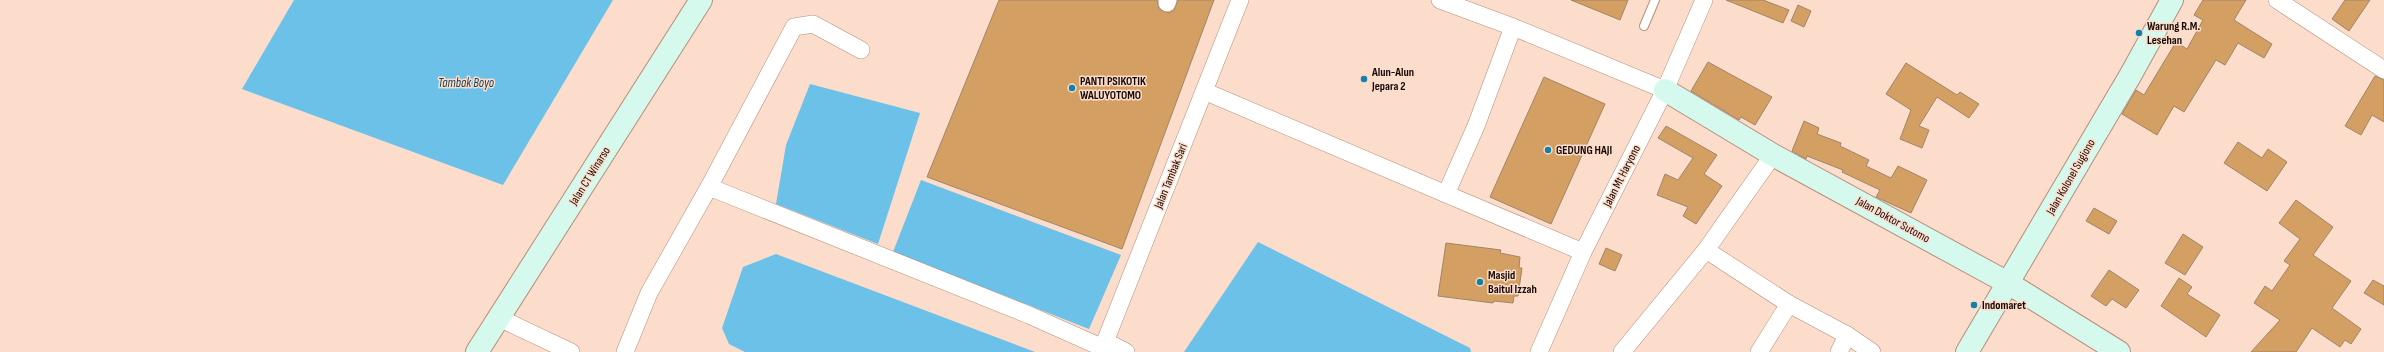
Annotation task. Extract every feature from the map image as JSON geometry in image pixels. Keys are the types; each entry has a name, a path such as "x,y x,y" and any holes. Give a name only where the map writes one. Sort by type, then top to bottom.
{"street":[{"name":"Jalan CT Winarso","path":"477,352 701,0"},
{"name":"Jalan Tambak Sari","path":"1103,347 1240,0"},
{"path":"1440,0 1513,27 1665,90"},
{"name":"Jalan Mt Haryono","path":"1539,352 1583,252 1665,90 1704,0"},
{"name":"Jalan Kolonel Sugiono","path":"1967,352 2172,0"},
{"path":"2276,0 2384,70"},
{"path":"625,352 649,293 709,187 794,27 813,24 861,50"},
{"path":"1446,194 1476,126 1513,27"},
{"name":"Jalan Doktor Sutomo","path":"1665,90 1773,155 2008,283 2119,352"},
{"path":"1204,92 1583,252"},
{"path":"1622,352 1706,250 1773,155"},
{"path":"709,187 1028,315 1103,347 1126,352"},
{"path":"1706,250 1789,304 1847,335 1872,352"},
{"path":"1759,352 1789,304"},
{"path":"499,318 571,352"},
{"path":"1840,352 1847,335"}],"lane":[{"path":"1644,26 1655,0"}],"water":[{"name":"Tambak Boyo","path":"294,0 613,0 503,185 242,89"},
{"path":"810,84 920,113 878,244 776,204 786,145"},
{"path":"921,180 1121,255 1089,329 893,252"},
{"path":"1258,242 1470,348 1471,352 1184,352"},
{"path":"776,254 1035,352 745,352 729,344 722,328 743,267"}],"building":[{"name":"PANTI PSIKOTIK WALUYOTOMO","path":"999,0 1157,0 1159,9 1169,13 1174,10 1178,0 1214,0 1122,249 927,177"},
{"path":"1571,0 1628,0 1620,20"},
{"path":"1726,0 1763,0 1789,10 1783,23"},
{"path":"2203,0 2246,0 2234,20 2272,44 2264,58 2238,43 2225,65 2216,60 2184,112 2174,106 2157,135 2122,114 2136,90 2144,95 2176,42 2187,49 2203,20 2194,15"},
{"path":"2345,0 2370,0 2349,31 2332,19"},
{"path":"1798,5 1811,11 1804,27 1791,21"},
{"path":"1708,62 1772,97 1755,125 1741,117 1739,120 1691,91"},
{"path":"1906,63 1957,95 1960,92 1979,104 1969,118 1937,97 1919,126 1929,130 1922,148 1900,139 1911,110 1886,94"},
{"path":"2375,76 2384,80 2384,122 2372,115 2361,135 2345,126"},
{"name":"GEDUNG HAJI","path":"1544,77 1605,104 1551,224 1490,197"},
{"path":"1804,121 1819,128 1817,134 1841,143 1840,146 1869,160 1866,166 1891,178 1898,166 1927,180 1911,213 1876,197 1880,190 1842,172 1843,170 1807,156 1806,159 1792,151"},
{"path":"1666,126 1717,155 1704,174 1722,186 1696,224 1683,216 1688,207 1657,195 1665,174 1678,180 1693,158 1658,138"},
{"path":"2238,142 2262,158 2268,149 2287,162 2267,191 2224,163"},
{"path":"2296,200 2333,227 2313,255 2351,281 2332,308 2361,329 2351,344 2345,340 2340,347 2312,328 2296,352 2251,352 2280,320 2254,303 2265,286 2272,291 2290,265 2284,261 2300,239 2279,223"},
{"path":"2094,208 2117,221 2109,234 2086,221"},
{"path":"2183,234 2203,247 2185,275 2165,263"},
{"name":"Masjid Baitul Izzah","path":"1446,243 1501,250 1500,253 1520,257 1519,268 1522,268 1518,296 1514,296 1513,303 1494,301 1493,303 1438,296"},
{"path":"1606,248 1622,255 1615,271 1599,264"},
{"path":"2109,270 2139,290 2126,308 2112,299 2106,306 2091,296"},
{"path":"2179,278 2192,287 2187,294 2220,315 2206,337 2161,306"},
{"path":"2373,280 2384,286 2384,305 2364,293"}],"place":[{"name":"Warung R.M. Lesehan","path":"2139,33"},
{"name":"Alun-Alun Jepara 2","path":"1364,79"},
{"name":"PANTI PSIKOTIK WALUYOTOMO","path":"1072,88"},
{"name":"GEDUNG HAJI","path":"1548,150"},
{"name":"Masjid Baitul Izzah","path":"1480,282"},
{"name":"Indomaret","path":"1974,305"}]}
